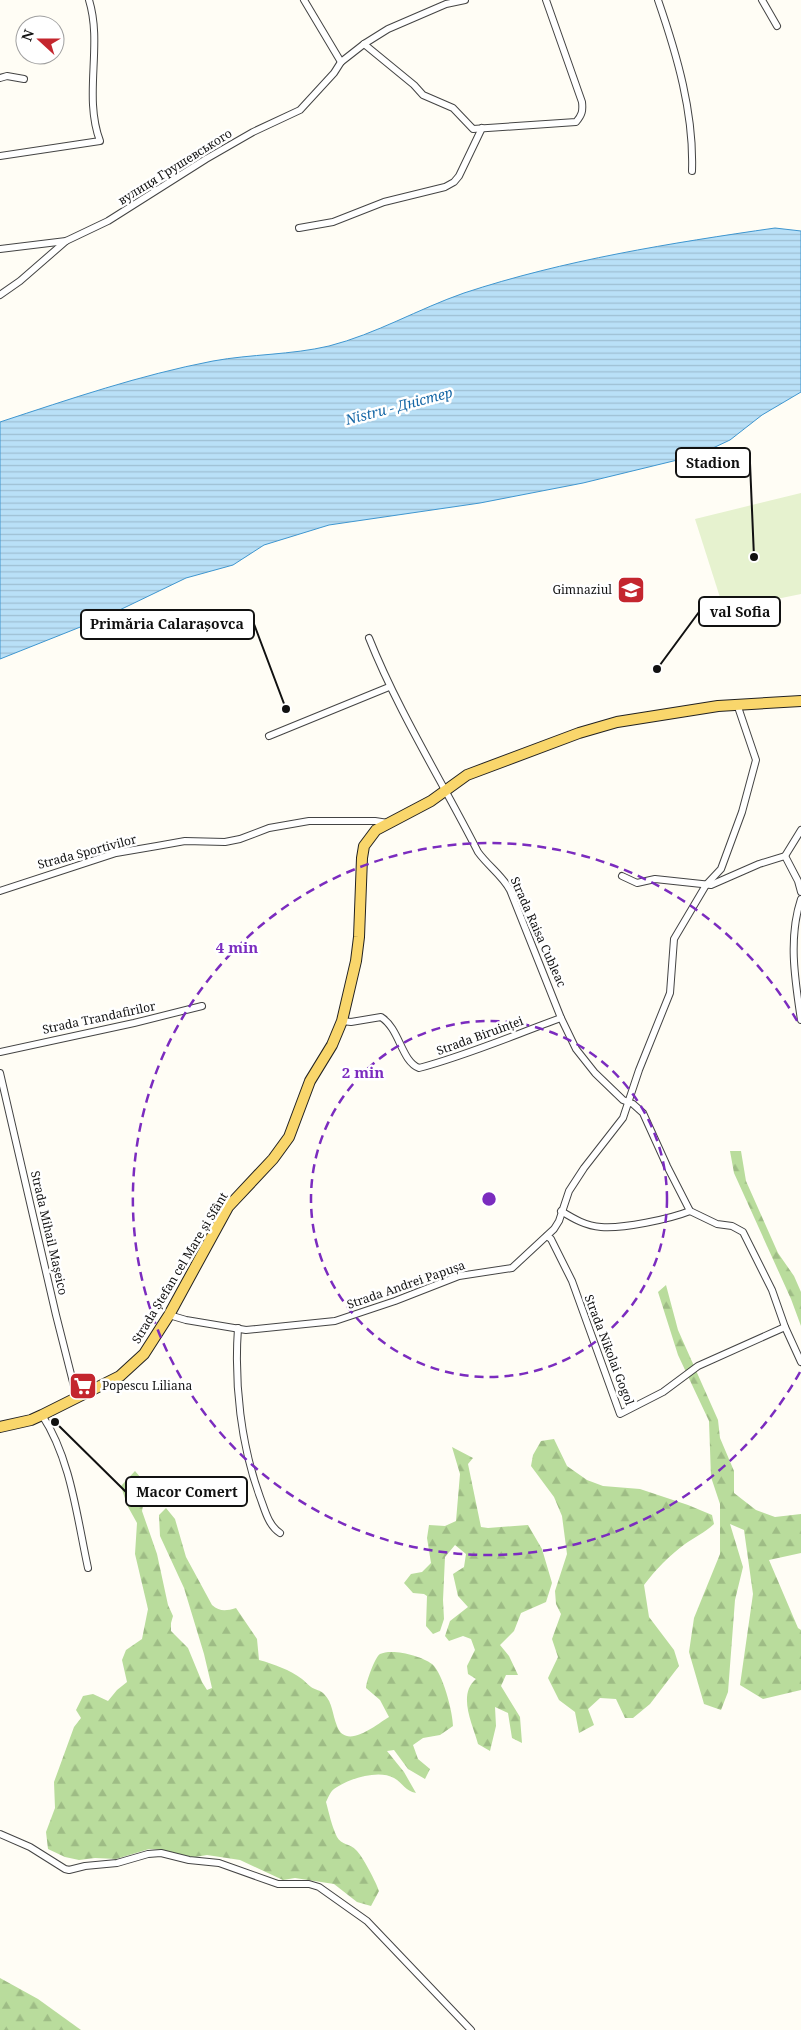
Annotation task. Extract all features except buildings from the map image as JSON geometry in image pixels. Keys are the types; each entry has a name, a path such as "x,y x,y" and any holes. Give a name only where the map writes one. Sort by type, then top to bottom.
{"main road":[{"name":"Strada Ștefan cel Mare și Sfânt","path":"0,1427 31,1420 42,1415 120,1376 135,1364 144,1354 169,1315 228,1207 284,1147 310,1081 332,1045 342,1021 357,953 364,846 376,830 431,800 478,770 597,727 737,704 801,701"}],"street":[{"path":"0,156 100,140 96,130 93,101 94,24 89,0"},
{"path":"304,0 341,62"},
{"name":"вулиця Грушевського","path":"0,249 66,241 88,229 108,222 206,159 300,110 334,73 341,62 364,44 388,29 446,4 465,0"},
{"path":"364,44 414,85 423,95 453,108 473,129 576,122 581,117 583,110 582,102 546,0"},
{"path":"658,0 669,31 686,98 693,145 692,172"},
{"path":"762,0 777,26"},
{"path":"0,78 7,76 24,79"},
{"path":"299,228 333,222 384,202 445,187 454,182 459,176 482,128"},
{"path":"0,296 66,241"},
{"name":"Strada Raisa Cubleac","path":"369,638 389,686 478,852 485,862 505,880 561,1018 576,1049 595,1073 623,1100 638,1108 649,1121 667,1166 690,1211"},
{"path":"269,736 389,686"},
{"name":"Strada Andrei Papușa","path":"169,1315 186,1320 246,1330 335,1321 402,1299 459,1276 512,1268 547,1236 559,1221 561,1211 584,1168 621,1123 629,1103 636,1076 670,993 674,939 706,885 721,869 742,812 756,767 755,756 737,704"},
{"name":"Strada Sportivilor","path":"0,891 116,854 185,841 225,842 240,839 269,828 308,821 375,821 388,823"},
{"path":"622,876 637,883 655,879 711,885 759,864 785,856 801,830"},
{"path":"785,856 798,881 801,892"},
{"path":"801,899 796,915 793,945 801,1020"},
{"name":"Strada Trandafirilor","path":"0,1052 134,1024 202,1006"},
{"name":"Strada Biruinței","path":"342,1021 351,1022 381,1017 393,1029 409,1061 419,1068 484,1048 561,1018"},
{"name":"Strada Mihail Mașeico","path":"0,1073 77,1398"},
{"path":"561,1211 580,1222 602,1227 661,1219 690,1211 717,1224 732,1226 743,1232 772,1290 785,1327 801,1362"},
{"name":"Strada Nikolai Gogol","path":"547,1236 551,1239 572,1281 620,1414 663,1392 698,1366 785,1327"},
{"path":"238,1328 237,1355 247,1456 267,1516 272,1526 280,1533"},
{"path":"42,1415 51,1429 60,1451 72,1491 88,1568"},
{"path":"0,1834 30,1846 69,1870 161,1853 189,1860 219,1863 278,1884 309,1884 319,1887 366,1921 471,2030"}],"green space":[{"path":"801,493 801,594 724,610 695,519"},
{"path":"730,1151 741,1151 746,1181 778,1253 794,1276 801,1292 801,1326 791,1299 734,1173"},
{"path":"666,1285 678,1330 718,1420 720,1438 734,1471 734,1493 756,1510 775,1517 801,1514 801,1553 769,1560 798,1628 801,1630 801,1690 763,1699 740,1685 753,1594 744,1530 730,1524 743,1567 735,1600 728,1692 721,1710 704,1704 689,1652 694,1618 720,1554 720,1504 711,1477 709,1421 678,1355 658,1292"},
{"path":"554,1439 567,1466 587,1480 603,1486 640,1489 688,1505 712,1515 714,1524 674,1553 644,1585 649,1617 674,1650 679,1666 650,1704 633,1718 625,1718 616,1699 600,1698 588,1709 594,1725 579,1733 575,1712 559,1700 548,1678 558,1657 552,1639 561,1614 556,1604 555,1591 567,1554 562,1516 554,1497 531,1466 533,1455 541,1441"},
{"path":"452,1447 473,1458 468,1464 481,1527 528,1525 542,1549 552,1583 546,1602 521,1613 514,1631 500,1645 509,1656 518,1675 506,1675 501,1686 520,1717 522,1743 512,1738 508,1713 495,1707 496,1726 490,1751 478,1744 468,1710 468,1693 470,1686 476,1679 468,1674 467,1666 475,1650 471,1639 463,1636 449,1641 445,1636 450,1621 468,1607 458,1596 453,1574 464,1567 466,1554 455,1545 445,1557 444,1619 440,1631 433,1634 426,1626 427,1596 413,1593 404,1583 411,1574 422,1572 431,1563 427,1538 429,1525 445,1526 456,1521 460,1474"},
{"path":"135,1471 147,1485 142,1511 157,1554 168,1605 173,1616 171,1631 188,1648 207,1690 212,1688 184,1588 160,1536 159,1515 166,1508 175,1519 186,1557 212,1605 223,1610 236,1608 257,1639 259,1660 287,1670 323,1693 331,1705 341,1733 347,1736 362,1734 389,1717 380,1700 366,1688 371,1670 380,1654 399,1652 421,1658 432,1664 440,1676 449,1703 453,1726 440,1735 423,1738 413,1745 418,1759 430,1769 425,1779 408,1769 394,1750 387,1751 404,1772 416,1793 409,1791 397,1780 387,1775 372,1775 363,1776 340,1785 331,1792 326,1802 337,1837 341,1842 354,1848 359,1853 378,1887 379,1891 371,1906 357,1902 334,1884 295,1878 283,1880 240,1860 207,1855 195,1857 176,1856 164,1850 149,1849 116,1859 95,1858 79,1860 65,1857 48,1849 46,1832 55,1808 54,1782 74,1727 81,1718 76,1710 83,1696 93,1694 108,1701 127,1682 122,1660 126,1650 142,1639 148,1609 135,1554 137,1523 127,1505 121,1486"},
{"path":"0,1978 38,1999 81,2030 0,2030"}],"water":[{"name":"Nistru - Дністер","path":"775,228 801,231 801,392 762,415 730,440 698,455 583,483 480,503 329,525 264,545 233,565 186,578 103,618 0,659 0,422 105,388 159,373 213,361 329,346 363,335 464,293 540,271 657,246"}],"place":[{"name":"Stadion","path":"754,557"},
{"name":"Gimnaziul","path":"631,590"},
{"name":"val Sofia","path":"657,669"},
{"name":"Primăria Calarașovca","path":"286,709"},
{"name":"Popescu Liliana","path":"83,1386"},
{"name":"Macor Comert","path":"55,1422"}]}
